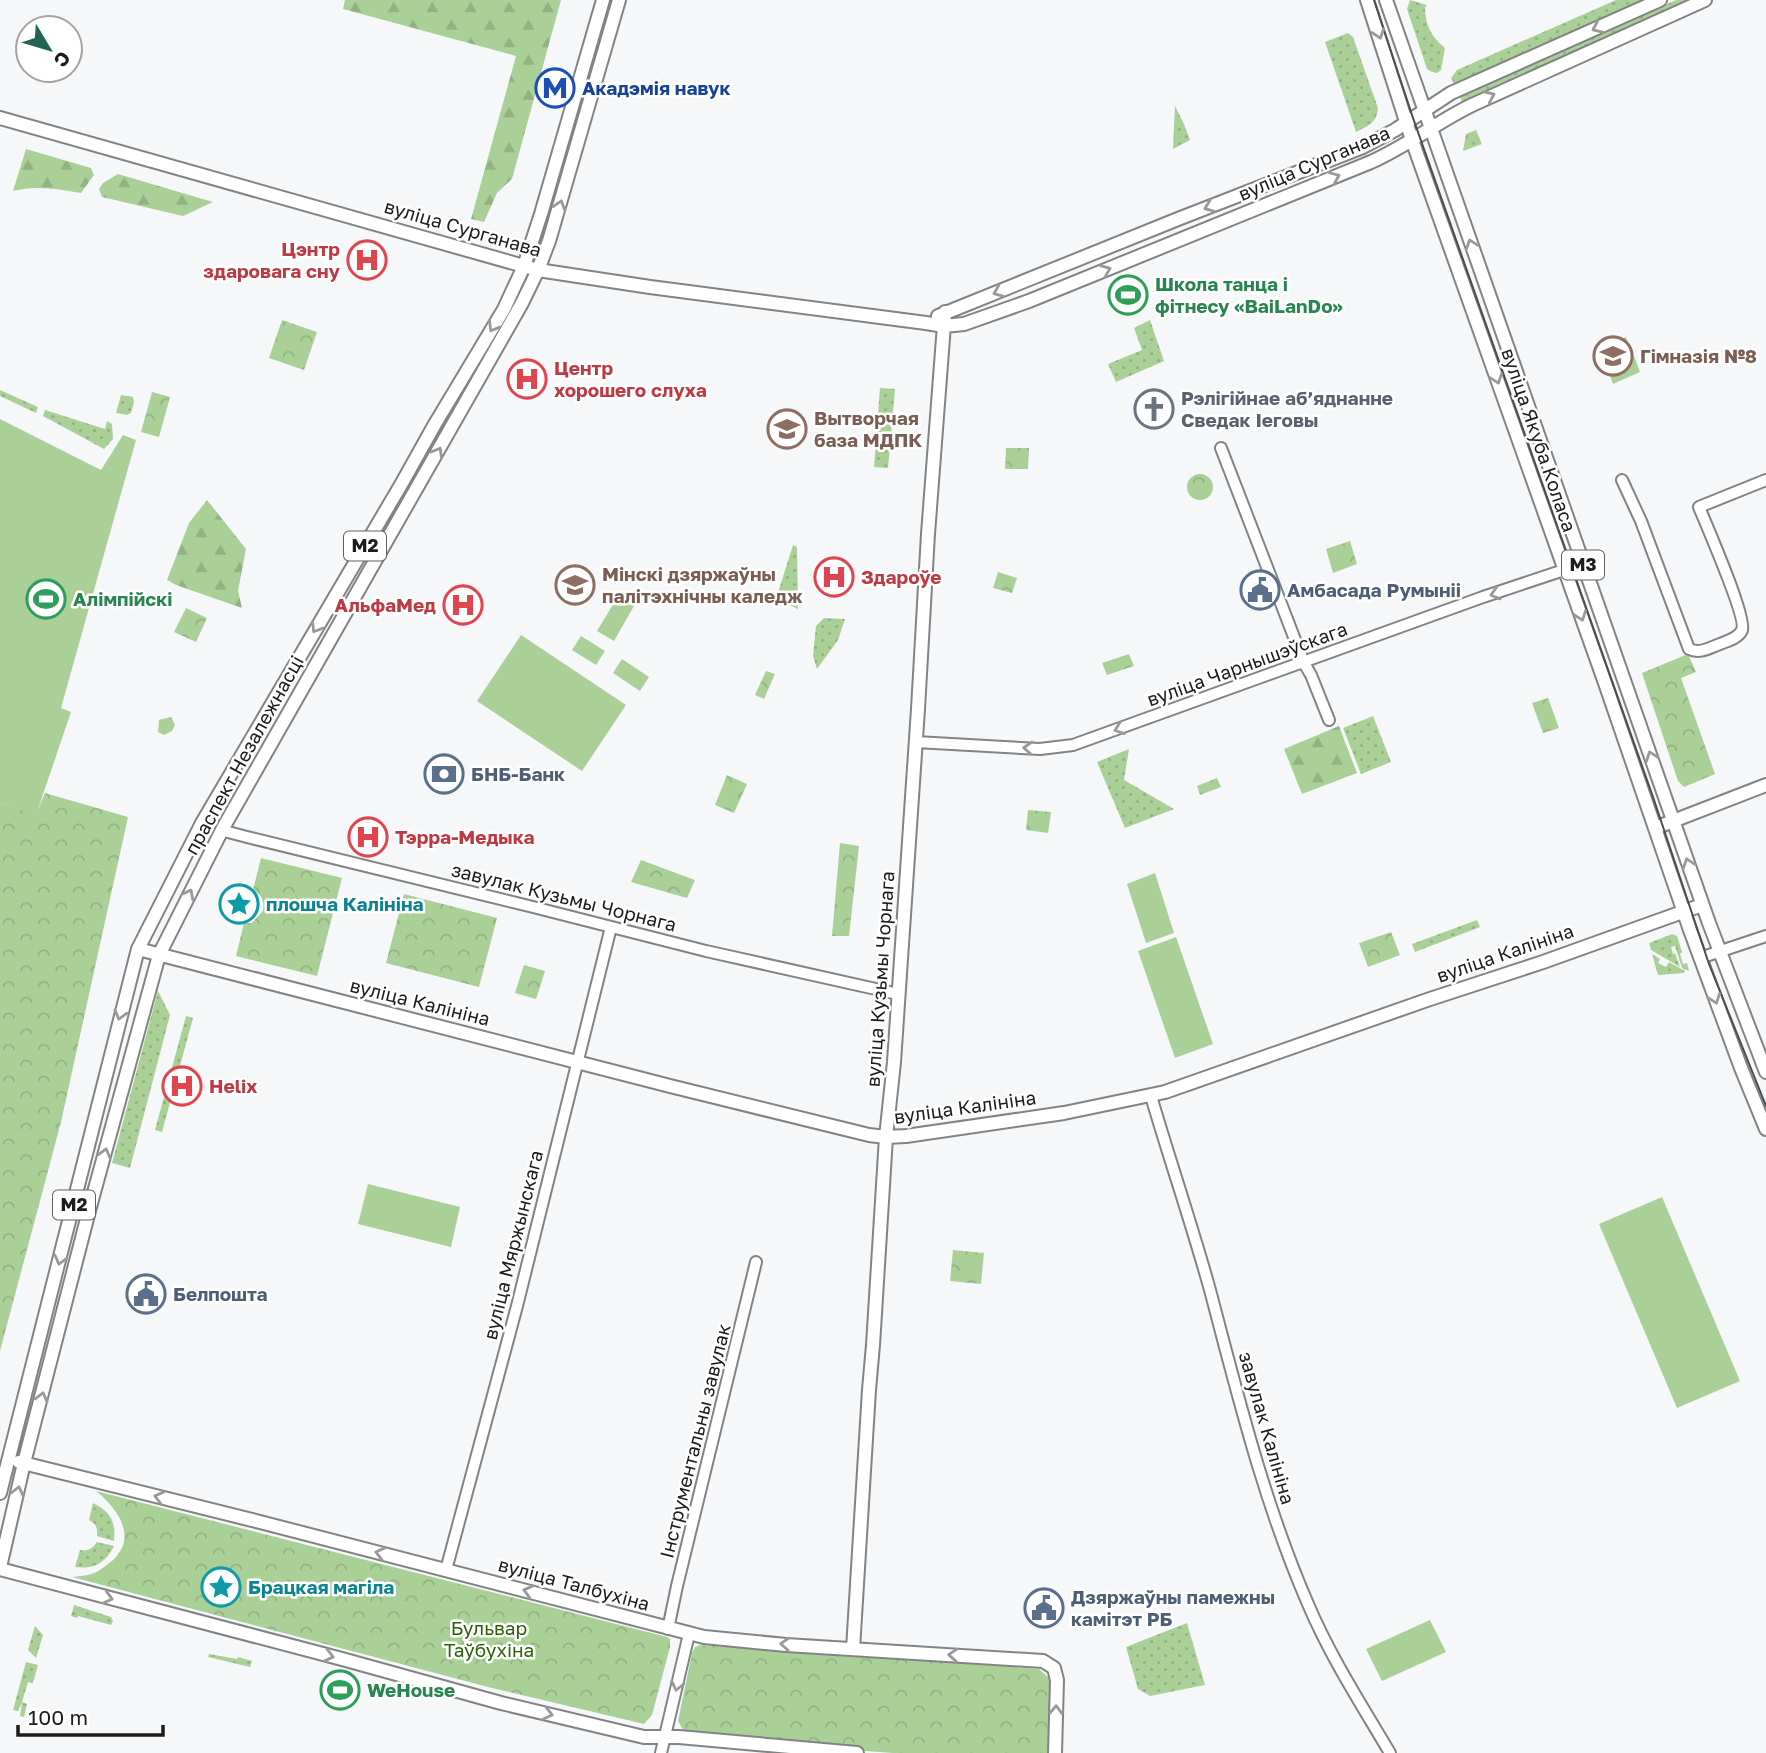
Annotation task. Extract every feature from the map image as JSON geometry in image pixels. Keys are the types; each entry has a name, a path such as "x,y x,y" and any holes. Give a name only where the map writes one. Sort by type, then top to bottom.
{"main road":[{"name":"праспект Незалежнасці","path":"0,1493 138,949 202,823 504,309 524,266 541,214 603,0"},
{"name":"праспект Незалежнасці","path":"0,1568 24,1463 90,1207 159,955 223,828 517,314 549,241 619,0"},
{"name":"вуліца Якуба Коласа","path":"1367,0 1412,140 1683,912 1766,1129"},
{"name":"вуліца Якуба Коласа","path":"1386,0 1702,905 1766,1072"},
{"name":"вуліца Сурганава","path":"926,323 945,312 1363,148 1451,93 1660,0"},
{"name":"вуліца Сурганава","path":"0,118 538,270 944,326 964,324 1043,296 1391,153 1472,104 1705,0"},
{"name":"вуліца Кузьмы Чорнага","path":"853,1649 945,312"},
{"path":"1655,828 1766,785"},
{"name":"вуліца Калініна","path":"138,949 577,1063 869,1135 887,1137 1064,1113 1151,1096 1702,905"},
{"name":"вуліца Талбухіна","path":"9,1461 704,1637 1046,1663 1054,1668 1057,1680 1055,1753"},
{"path":"0,1568 501,1703 644,1737 692,1738 857,1753"}],"street":[{"path":"1221,448 1304,663 1329,720"},
{"path":"1622,480 1641,521 1689,649 1695,652 1737,637 1743,629 1743,621 1699,507 1766,480"},
{"name":"вуліца Чарнышэўскага","path":"916,742 1040,749 1073,745 1483,597 1583,564"},
{"name":"завулак Кузьмы Чорнага","path":"223,828 247,837 611,928 898,994"},
{"name":"вуліца Мяржынскага","path":"446,1570 514,1317 611,928"},
{"path":"1700,958 1766,936"},
{"name":"завулак Калініна","path":"1151,1096 1274,1515 1323,1637 1390,1753"},
{"name":"Інструментальны завулак","path":"668,1629 756,1262"},
{"path":"661,1753 689,1634"}],"green space":[{"path":"345,0 561,0 512,179 497,193 484,222 471,219 516,56 343,9"},
{"path":"1410,0 1427,5 1425,13 1430,30 1445,48 1441,70 1437,73 1427,69 1407,9"},
{"path":"1616,0 1644,0 1455,85 1451,78 1457,70"},
{"path":"1676,0 1691,0 1462,102 1460,97"},
{"path":"1348,33 1353,37 1378,108 1374,121 1356,132 1325,42"},
{"path":"1175,106 1190,140 1173,149"},
{"path":"1476,130 1482,144 1463,151 1466,134"},
{"path":"26,149 91,168 94,175 81,193 39,188 13,191"},
{"path":"118,174 213,202 183,216 102,197 99,189 103,183"},
{"path":"282,320 317,332 304,370 269,358"},
{"path":"1150,320 1164,361 1116,382 1108,364 1142,350 1134,328"},
{"path":"1626,337 1632,353 1606,365 1599,349"},
{"path":"1634,356 1640,372 1613,384 1607,368"},
{"path":"880,388 895,389 888,468 874,467"},
{"path":"0,390 38,407 36,413 0,396"},
{"path":"152,392 170,397 159,437 141,432"},
{"path":"121,395 133,397 131,413 127,415 116,413"},
{"path":"45,410 105,429 107,421 112,424 113,439 104,449 43,416"},
{"name":"Алімпійскі","path":"0,419 101,470 123,435 136,440 61,708 71,712 36,815 0,803"},
{"path":"1006,448 1029,448 1028,469 1005,469"},
{"path":"1200,474 1209,478 1213,487 1209,496 1200,500 1191,496 1187,487 1191,478"},
{"path":"207,500 246,549 238,591 242,608 167,580 189,523"},
{"path":"1350,541 1357,564 1333,573 1326,549"},
{"path":"793,545 797,547 798,609 776,599"},
{"path":"998,572 1017,578 1012,593 993,588"},
{"path":"618,596 634,606 614,641 597,631"},
{"path":"186,608 207,618 196,642 174,632"},
{"path":"824,618 845,619 838,640 817,669 813,656 816,626"},
{"path":"521,635 626,705 582,771 477,701"},
{"path":"581,636 605,651 596,665 572,650"},
{"path":"1129,654 1134,666 1107,675 1102,663"},
{"path":"1688,654 1696,672 1681,678 1715,774 1684,787 1678,781 1642,673"},
{"path":"622,659 649,677 640,691 613,673"},
{"path":"766,671 775,674 764,699 755,695"},
{"path":"1548,698 1559,728 1543,733 1532,703"},
{"path":"1373,716 1391,762 1361,774 1343,728"},
{"path":"171,717 175,725 172,731 164,735 158,732 159,720"},
{"path":"1339,726 1357,773 1302,794 1284,749"},
{"path":"1129,749 1124,780 1174,809 1125,828 1097,762"},
{"path":"727,775 747,784 734,813 715,805"},
{"path":"1217,778 1221,787 1200,795 1197,786"},
{"path":"45,793 128,817 61,1122 0,1351 0,803 36,814"},
{"path":"1028,810 1051,812 1048,833 1026,830"},
{"path":"840,843 859,846 849,936 832,936"},
{"path":"261,858 342,878 317,976 236,956 244,923 252,923 263,911 262,898 253,890"},
{"path":"641,860 695,880 687,898 631,882"},
{"path":"1155,873 1174,933 1146,943 1127,884"},
{"path":"404,894 497,918 479,987 386,963"},
{"path":"1477,920 1480,927 1415,952 1412,944"},
{"path":"1391,932 1400,955 1368,967 1359,943"},
{"path":"1672,934 1677,936 1683,964 1687,963 1689,971 1682,968 1675,946 1671,947 1680,967 1651,950 1649,943"},
{"path":"1176,937 1213,1044 1175,1058 1138,951"},
{"path":"1652,954 1660,959 1658,963 1666,967 1669,962 1685,971 1684,973 1658,975"},
{"path":"524,965 545,971 536,999 515,993"},
{"path":"158,991 170,1015 130,1168 112,1163"},
{"path":"186,1016 193,1018 162,1132 155,1130"},
{"path":"368,1184 460,1207 451,1247 358,1224"},
{"path":"1662,1197 1740,1381 1677,1408 1599,1224"},
{"path":"953,1250 984,1253 981,1284 950,1281"},
{"name":"Бульвар Таўбухіна","path":"96,1491 667,1637 670,1639 670,1647 652,1715 644,1724 488,1687 72,1577 89,1575 101,1569 120,1552 124,1542 122,1523 111,1506"},
{"path":"93,1503 111,1518 114,1541 97,1536 96,1526 89,1520"},
{"path":"97,1542 114,1546 98,1564 75,1567 80,1550 90,1549"},
{"path":"74,1605 111,1617 113,1621 111,1625 71,1616"},
{"path":"1430,1620 1446,1652 1382,1681 1366,1649"},
{"path":"1187,1623 1205,1685 1150,1696 1138,1689 1126,1647"},
{"path":"35,1626 43,1635 36,1658 28,1650"},
{"path":"700,1645 1039,1669 1050,1679 1048,1753 893,1753 683,1730 678,1721 692,1653 695,1647"},
{"path":"209,1654 252,1661 250,1667 208,1657"},
{"path":"26,1662 38,1665 33,1683 28,1682 22,1702 27,1704 24,1717 20,1716 22,1703 18,1711 13,1710"}],"tram line":[{"path":"1374,0 1709,964 1766,1106"}],"place":[{"name":"Акадэмія навук","path":"555,88"},
{"name":"Цэнтр здаровага сну","path":"367,260"},
{"name":"Школа танца і фітнесу «BaiLanDo»","path":"1128,295"},
{"name":"Гімназія №8","path":"1613,356"},
{"name":"Центр хорошего слуха","path":"527,379"},
{"name":"Рэлігійнае абʼяднанне Сведак Іеговы","path":"1154,409"},
{"name":"Вытворчая база МДПК","path":"787,429"},
{"name":"Здароўе","path":"834,577"},
{"name":"Мінскі дзяржаўны палітэхнічны каледж","path":"575,585"},
{"name":"Амбасада Румыніі","path":"1260,590"},
{"name":"Алімпійскі","path":"46,599"},
{"name":"АльфаМед","path":"463,605"},
{"name":"БНБ-Банк","path":"444,774"},
{"name":"Тэрра-Медыка","path":"368,837"},
{"name":"плошча Калініна","path":"239,904"},
{"name":"Helix","path":"182,1086"},
{"name":"Белпошта","path":"146,1294"},
{"name":"Брацкая магіла","path":"221,1587"},
{"name":"Дзяржаўны памежны камітэт РБ","path":"1044,1608"},
{"name":"WeHouse","path":"340,1690"}]}
